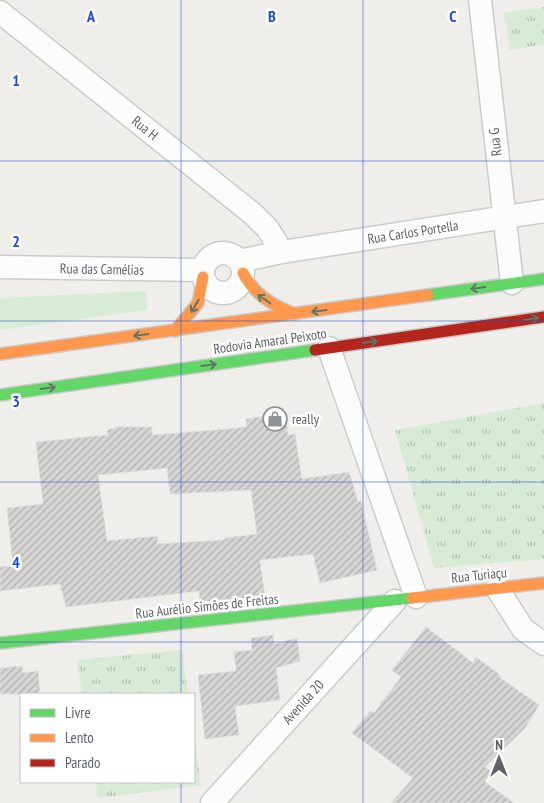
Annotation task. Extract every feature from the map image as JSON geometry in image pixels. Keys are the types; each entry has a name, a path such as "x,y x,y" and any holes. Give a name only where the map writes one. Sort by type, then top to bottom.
{"main road":[{"path":"240,267 248,285 258,296 295,314"},
{"path":"175,331 198,303 203,273"},
{"name":"Rodovia Amaral Peixoto","path":"0,354 544,279"},
{"name":"Rodovia Amaral Peixoto","path":"0,396 544,317"},
{"name":"Rua Turiaçu","path":"406,599 544,583"},
{"name":"Rua Aurélio Simões de Freitas","path":"0,643 406,599"}],"street":[{"name":"Rua G","path":"480,0 503,218 512,283"},
{"name":"Rua H","path":"0,12 253,214 268,229 282,252"},
{"name":"Rua Carlos Portella","path":"282,252 544,211"},
{"path":"240,267 282,252"},
{"path":"215,255 228,255 240,267 238,285 228,292 215,292 205,283 203,273 205,264 215,255"},
{"name":"Rua das Camélias","path":"0,267 203,273"},
{"path":"329,348 406,599"},
{"path":"497,588 523,628 544,644"},
{"name":"Avenida 20","path":"212,803 406,599"}],"green space":[{"path":"544,7 544,45 510,50 504,13"},
{"path":"146,291 147,310 0,330 0,298"},
{"path":"544,403 544,559 434,568 395,430"},
{"path":"182,650 188,693 82,693 77,660"},
{"path":"195,742 201,785 98,798 96,783 195,783"}],"building":[{"path":"285,413 288,435 295,434 302,479 349,472 358,502 361,501 377,570 320,583 313,554 260,560 265,598 232,602 232,599 200,603 199,591 66,607 60,584 0,591 0,567 13,566 7,508 43,504 36,442 108,435 107,430 118,427 152,427 152,435 247,427 246,419","holes":["167,468 170,494 251,490 257,534 225,538 225,540 157,544 158,536 107,541 98,475"]},
{"path":"426,627 473,663 476,657 500,675 499,677 539,705 526,727 485,767 492,772 485,782 514,803 391,803 413,778 352,733 370,711 374,713 401,677 392,670"},
{"path":"273,635 274,644 297,638 300,661 276,668 280,700 235,706 239,735 205,739 198,675 236,671 234,652 252,650 251,638"},
{"path":"22,666 23,673 38,671 40,693 0,694 0,668"}],"traffic: fast":[{"path":"428,295 544,279"},
{"path":"0,395 315,350"},
{"path":"0,643 412,598"}],"traffic: slow":[{"path":"243,273 253,287 265,298 295,314"},
{"path":"175,331 198,303 203,277"},
{"path":"0,354 428,295"},
{"path":"412,598 544,583"}],"traffic: jam":[{"path":"315,350 544,317"}],"place":[{"name":"really","path":"275,419"}]}
